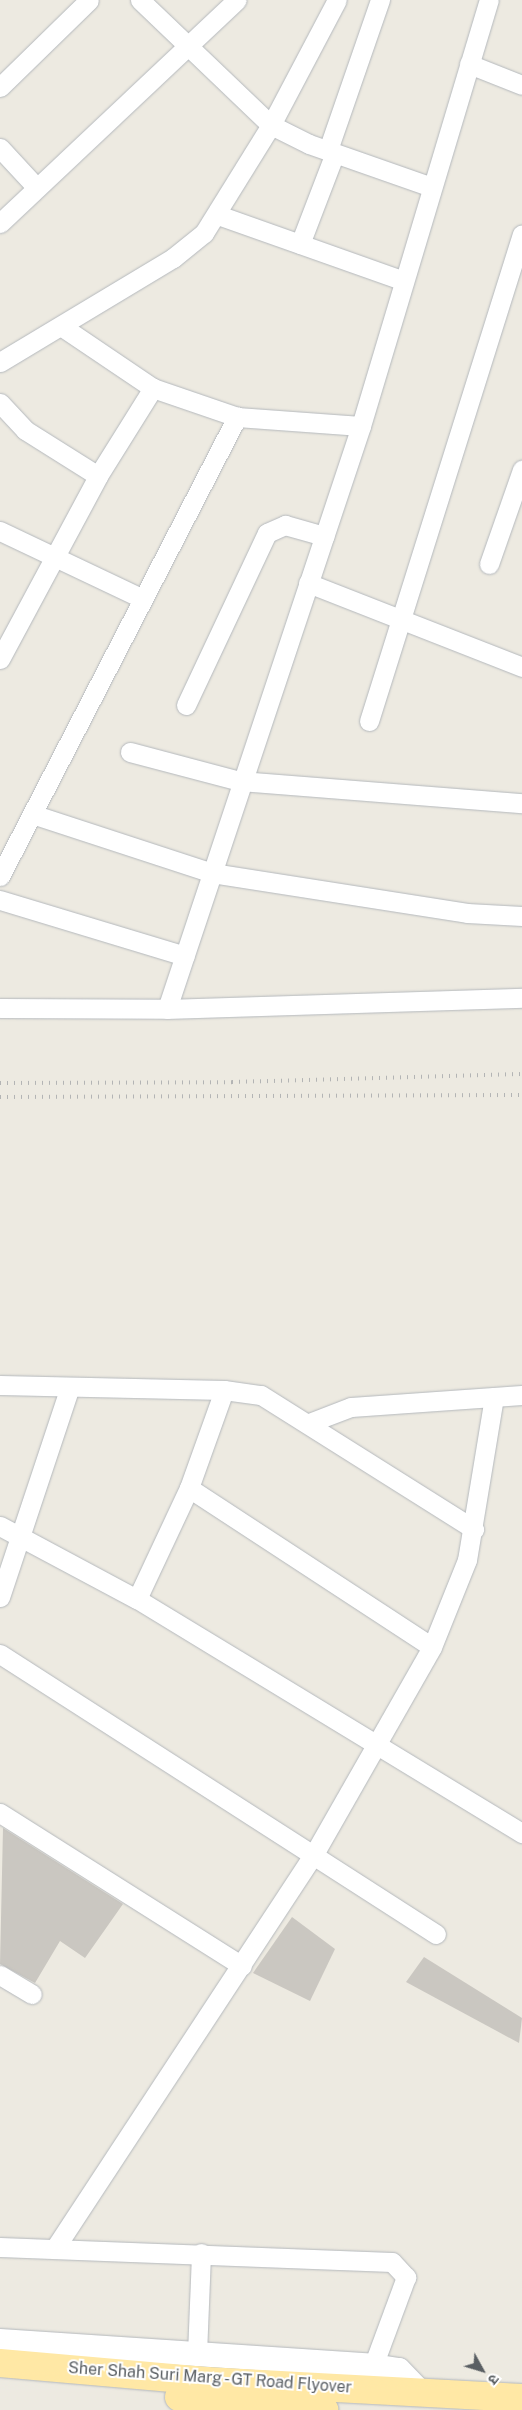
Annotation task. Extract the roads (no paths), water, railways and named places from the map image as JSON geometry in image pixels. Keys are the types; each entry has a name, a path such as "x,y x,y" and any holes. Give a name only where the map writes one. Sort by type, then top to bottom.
{"main road":[{"name":"Sher Shah Suri Marg - GT Road Flyover","path":"0,2363 421,2393 522,2398"},
{"name":"Sher Shah Suri Marg - GT Road Flyover","path":"0,2381 324,2410"}],"street":[{"path":"0,87 89,0"},
{"path":"140,0 271,125 332,152 432,187"},
{"path":"0,223 186,45 237,0"},
{"path":"0,362 173,258 218,215 271,125 338,0"},
{"path":"300,244 332,152 380,0"},
{"path":"167,1009 240,781 361,426 402,280 489,0"},
{"path":"470,64 522,85"},
{"path":"0,148 37,188"},
{"path":"218,215 402,280"},
{"path":"369,721 403,620 522,234"},
{"path":"61,326 154,388 237,417 361,426"},
{"path":"2,652 55,560 98,476 154,388"},
{"path":"0,403 24,430 98,476"},
{"path":"0,876 237,417"},
{"path":"489,564 522,470"},
{"path":"186,705 267,534 285,525 324,536"},
{"path":"0,531 55,560 143,599"},
{"path":"308,583 522,667"},
{"path":"130,752 240,781 522,803"},
{"path":"32,814 212,873 467,913 522,916"},
{"path":"0,900 185,956"},
{"path":"0,1008 167,1009 522,998"},
{"path":"0,1385 224,1390 260,1396 309,1423 474,1529"},
{"path":"0,1597 18,1536 70,1387"},
{"path":"137,1598 189,1488 224,1390"},
{"path":"309,1423 351,1407 522,1395"},
{"path":"55,2248 314,1854 432,1647 460,1579 474,1529 494,1397"},
{"path":"189,1488 432,1647"},
{"path":"0,1526 137,1598 522,1833"},
{"path":"0,1654 436,1934"},
{"path":"0,1813 242,1966"},
{"path":"0,1975 32,1994"},
{"path":"0,2247 392,2262 401,2268 406,2277 404,2289 373,2366"},
{"path":"197,2354 201,2254"},
{"path":"0,2341 373,2366 399,2370 421,2393"}],"railway":[{"path":"0,1083 232,1082 522,1074"},
{"path":"0,1097 522,1095"}]}
